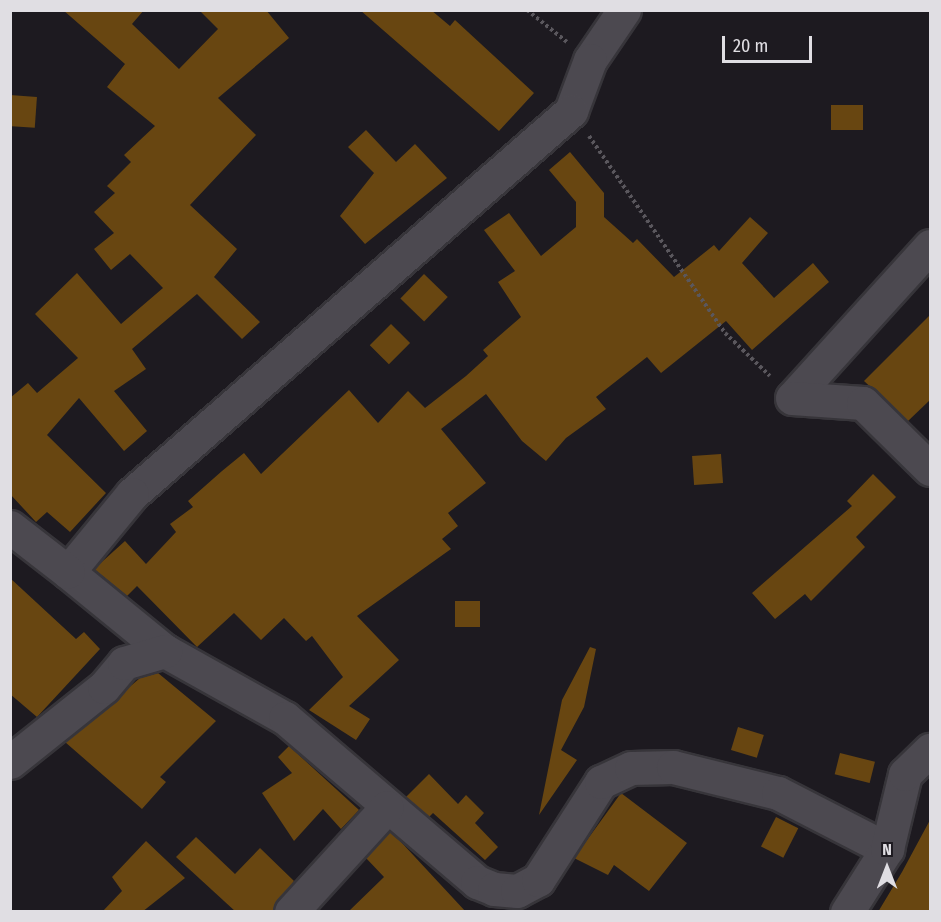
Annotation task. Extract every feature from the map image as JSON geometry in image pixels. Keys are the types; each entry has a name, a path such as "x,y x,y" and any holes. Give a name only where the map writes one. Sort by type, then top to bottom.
{"street":[{"path":"68,572 132,494 571,111 590,60 624,10"},
{"path":"792,398 930,246"},
{"path":"792,398 863,403 930,469"},
{"path":"10,527 165,651 285,718 477,882 517,891 538,880 601,782 631,768 673,767 778,793 887,849"},
{"path":"10,762 104,687 124,663 165,651"},
{"path":"847,912 887,849 905,774 930,750"},
{"path":"291,912 387,807"}],"path":[{"path":"527,10 590,60"},
{"path":"571,111 725,333 792,398"}],"building":[{"path":"63,10 144,10 132,24 179,69 218,29 199,10 266,10 289,38 218,98 256,135 190,205 237,249 214,277 260,322 242,339 197,294 132,349 146,369 114,391 147,431 124,451 79,398 47,435 106,493 70,532 47,512 36,522 10,494 10,398 28,383 37,393 78,358 35,314 77,273 121,324 163,288 130,254 111,270 94,249 114,233 94,212 115,193 107,186 131,162 124,155 155,126 107,87 125,64"},
{"path":"360,10 431,10 450,26 455,20 534,93 499,131"},
{"path":"10,95 37,97 35,128 10,126"},
{"path":"831,105 863,105 863,130 831,130"},
{"path":"366,130 396,162 415,144 447,178 365,244 340,216 374,173 348,147"},
{"path":"570,152 604,193 604,217 633,243 637,239 674,277 714,245 719,251 750,217 768,233 742,263 774,298 813,263 829,282 752,350 726,321 661,373 647,357 596,397 606,409 566,438 546,461 522,441 486,394 441,429 486,483 448,513 458,526 442,539 451,549 357,616 399,660 349,706 370,719 356,740 309,710 343,677 312,636 306,641 284,618 261,640 234,613 197,647 137,586 127,596 94,569 125,541 146,564 176,532 170,524 193,507 188,501 222,471 244,453 261,474 349,390 378,423 408,391 425,408 466,376 488,356 483,350 521,317 498,282 515,271 484,230 509,213 541,256 576,227 576,202 549,170"},
{"path":"424,274 448,297 424,321 400,298"},
{"path":"930,315 930,400 908,421 864,381"},
{"path":"391,324 410,343 389,364 370,345"},
{"path":"721,454 723,483 694,485 692,456"},
{"path":"873,474 896,497 856,537 865,547 811,601 805,594 775,619 752,593 852,506 847,501"},
{"path":"10,578 76,639 84,632 100,649 37,717 10,694"},
{"path":"455,601 480,601 480,627 455,627"},
{"path":"590,647 596,649 584,707 561,750 577,760 539,815 562,700"},
{"path":"158,673 216,721 160,777 166,782 142,809 65,742 140,678"},
{"path":"738,727 764,735 757,758 731,750"},
{"path":"289,746 359,810 341,829 323,809 294,841 262,793 292,773 278,757"},
{"path":"840,753 875,762 870,783 835,774"},
{"path":"429,774 458,804 466,795 484,813 475,823 498,847 485,860 433,813 429,817 406,797"},
{"path":"621,793 687,843 649,891 614,865 608,875 574,858"},
{"path":"776,817 798,828 783,858 761,846"},
{"path":"930,820 930,912 878,912 902,872"},
{"path":"390,832 466,912 348,912 384,877 366,858"},
{"path":"196,837 235,874 260,848 294,881 272,912 236,912 176,857"},
{"path":"146,841 185,878 142,912 102,912 122,891 112,877"}]}
